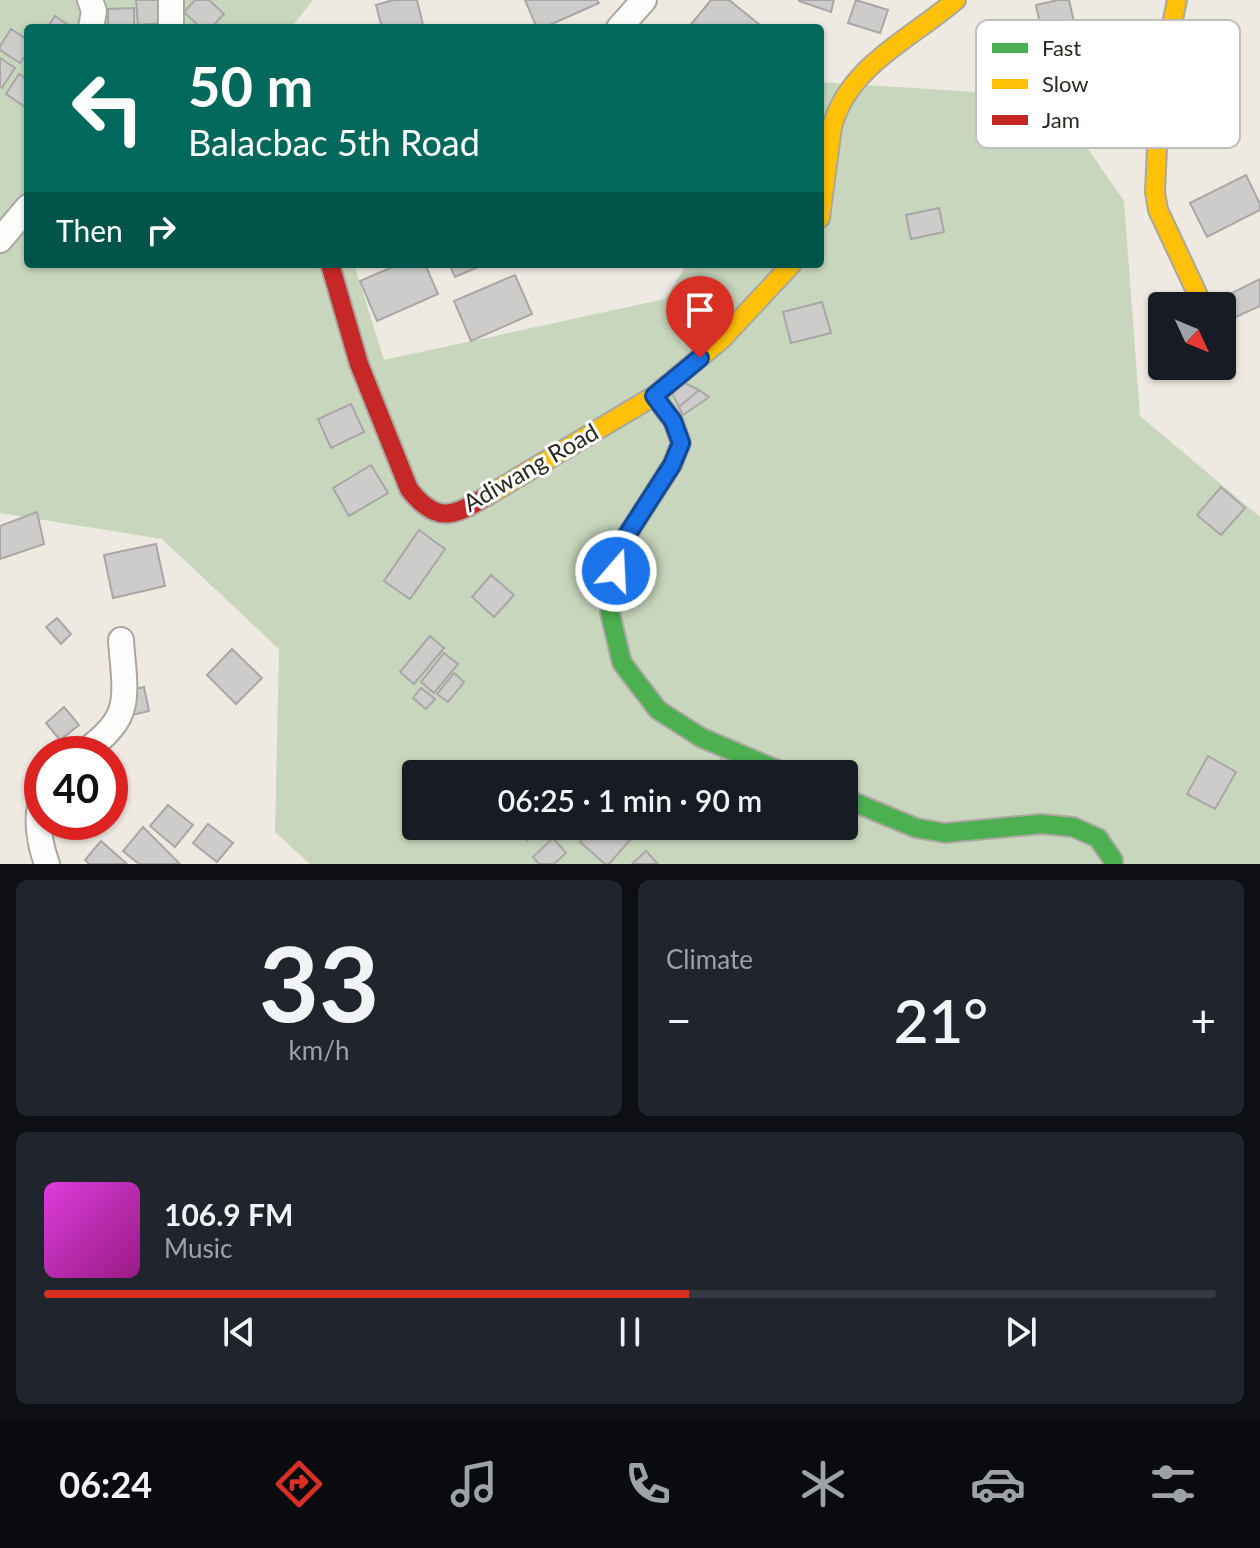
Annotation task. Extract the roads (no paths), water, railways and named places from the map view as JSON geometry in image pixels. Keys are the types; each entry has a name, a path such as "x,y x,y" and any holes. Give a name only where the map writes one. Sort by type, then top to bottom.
{"street":[{"path":"90,0 94,11 92,24"},
{"path":"171,0 171,24"},
{"path":"623,24 644,0"},
{"path":"824,185 836,112 850,89 887,52 956,0"},
{"path":"1175,20 1177,0"},
{"path":"1158,148 1155,192 1158,210 1196,292"},
{"path":"0,240 24,212"},
{"name":"Adiwang Road","path":"331,268 359,364 400,470 419,502 441,514 469,507 654,396 722,339 788,268"},
{"path":"654,396 673,421 681,443 672,465 618,549 610,613 622,663 658,710 702,738 754,760"},
{"path":"102,736 122,711 121,640"},
{"path":"858,804 916,828 945,833 1041,824 1073,827 1098,838 1113,864"},
{"path":"40,840 47,864"}]}
